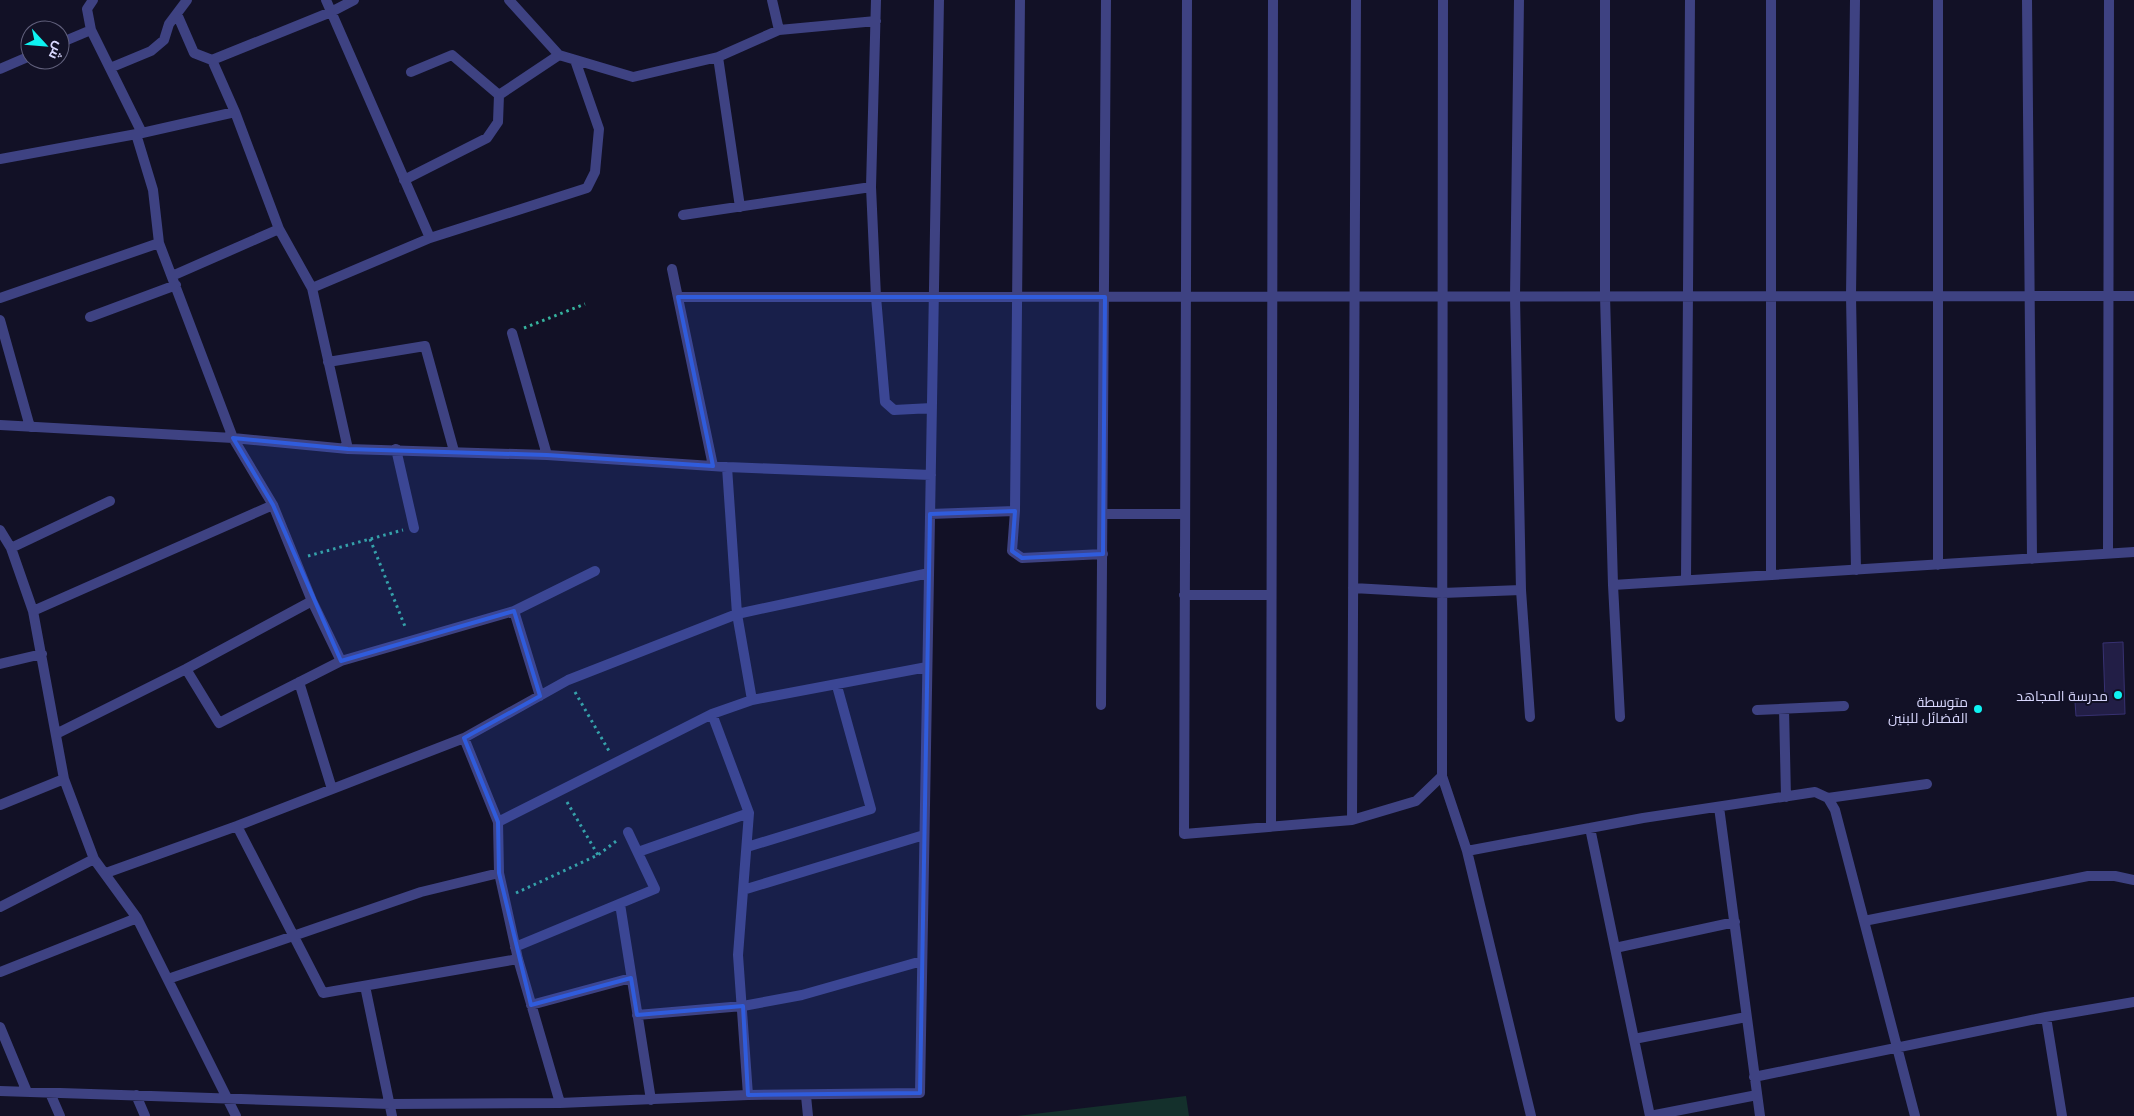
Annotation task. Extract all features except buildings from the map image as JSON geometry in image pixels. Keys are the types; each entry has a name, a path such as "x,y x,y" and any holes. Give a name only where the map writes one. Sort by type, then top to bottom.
{"street":[{"path":"93,0 87,9 91,30 139,133 153,190 159,244 233,438 273,505 312,601 341,661"},
{"path":"110,68 151,51 164,40 169,24 188,0"},
{"path":"326,0 430,238"},
{"path":"177,14 194,53 212,60 331,12 354,0"},
{"path":"509,0 559,55 634,77 718,57 779,30 876,21"},
{"path":"772,0 779,30"},
{"path":"876,0 871,187 876,297 885,402 894,410 932,408"},
{"path":"0,1091 227,1097 390,1104 560,1103 748,1095 806,1096 920,1093 939,0"},
{"path":"1020,0 1015,511 1012,551 1022,558 1103,554"},
{"path":"1101,705 1104,514 1106,0"},
{"path":"1187,0 1184,834 1352,820 1416,802 1442,776"},
{"path":"1271,827 1273,0"},
{"path":"1352,820 1356,0"},
{"path":"1443,0 1442,776 1467,852 1531,1116"},
{"path":"1519,0 1514,296 1521,590 1530,717"},
{"path":"1605,0 1605,296 1613,585 1620,717"},
{"path":"1686,580 1690,0"},
{"path":"1771,0 1771,575"},
{"path":"1855,0 1851,296 1856,570"},
{"path":"1938,0 1938,565"},
{"path":"2027,0 2032,559"},
{"path":"2108,554 2109,0"},
{"path":"70,39 91,30"},
{"path":"411,72 452,55 500,95"},
{"path":"500,95 559,55"},
{"path":"718,57 740,207"},
{"path":"0,69 20,60"},
{"path":"212,60 235,112 278,229 312,288 348,449"},
{"path":"312,288 430,238 587,188 595,172 599,129 575,60"},
{"path":"404,180 487,138 498,122 500,95"},
{"path":"0,159 139,133 235,112"},
{"path":"683,215 871,187"},
{"path":"90,317 174,280 278,229"},
{"path":"0,298 159,244"},
{"path":"672,268 713,466"},
{"path":"678,297 2134,296"},
{"path":"1,325 30,427"},
{"path":"512,333 547,455"},
{"path":"328,362 425,346 454,451"},
{"path":"0,425 233,438 348,449 547,455 727,467 931,475"},
{"path":"396,449 414,528"},
{"path":"727,467 737,614 752,700"},
{"path":"11,548 110,501"},
{"path":"33,611 273,505"},
{"path":"930,514 1015,511"},
{"path":"1104,514 1184,514"},
{"path":"0,530 11,548 33,611 64,779 94,859 137,918 236,1116"},
{"path":"1613,585 2134,552"},
{"path":"186,669 219,723 341,661 514,611 595,571"},
{"path":"106,873 237,826 464,738 568,680 737,614 929,572"},
{"path":"1353,588 1442,592 1521,590"},
{"path":"1184,596 1272,595"},
{"path":"56,734 186,669 312,601"},
{"path":"514,611 540,696"},
{"path":"0,664 42,654"},
{"path":"498,822 712,714 752,700 836,686 927,667"},
{"path":"299,682 332,789"},
{"path":"747,847 871,808 836,686"},
{"path":"1757,710 1844,706"},
{"path":"1784,709 1786,797"},
{"path":"712,714 749,813 738,955 748,1095"},
{"path":"464,738 498,822 498,873 515,947 560,1103"},
{"path":"0,805 64,779"},
{"path":"1467,852 1590,828 1815,792 1828,798 1927,784"},
{"path":"1828,798 1835,810 1915,1116"},
{"path":"1719,807 1760,1116"},
{"path":"638,852 749,813"},
{"path":"237,826 323,993 518,958"},
{"path":"1590,828 1650,1116 1757,1095"},
{"path":"515,947 655,890 628,832"},
{"path":"743,890 924,835"},
{"path":"0,907 94,859"},
{"path":"168,979 421,892 498,873"},
{"path":"1864,921 2088,876 2115,876 2134,880"},
{"path":"620,904 651,1100"},
{"path":"0,972 137,918"},
{"path":"1615,948 1735,922"},
{"path":"637,1015 743,1006 802,995 922,961"},
{"path":"531,1005 631,978"},
{"path":"365,986 392,1116"},
{"path":"1754,1077 2046,1017 2134,1002"},
{"path":"1634,1039 1746,1016"},
{"path":"2046,1017 2062,1116"},
{"path":"0,1027 27,1092"},
{"path":"50,1093 60,1116"},
{"path":"136,1095 145,1116"},
{"path":"806,1096 808,1116"}],"path":[{"path":"512,333 585,304"},
{"path":"295,560 414,528"},
{"path":"370,539 411,641"},
{"path":"568,680 616,762"},
{"path":"560,791 598,855"},
{"path":"504,898 598,855 628,832"}],"highlighted area":[{"path":"678,297 1105,297 1103,554 1022,558 1012,551 1015,511 930,514 920,1093 748,1095 743,1006 637,1015 631,978 531,1005 499,873 498,822 464,738 540,696 514,611 341,661 273,505 233,438 348,449 547,455 713,466"}],"green space":[{"path":"1186,1096 1189,1116 1017,1116"}],"place":[{"name":"مدرسة المجاهد","path":"2118,695"},
{"name":"متوسطة الفضائل للبنين","path":"1978,709"}]}
